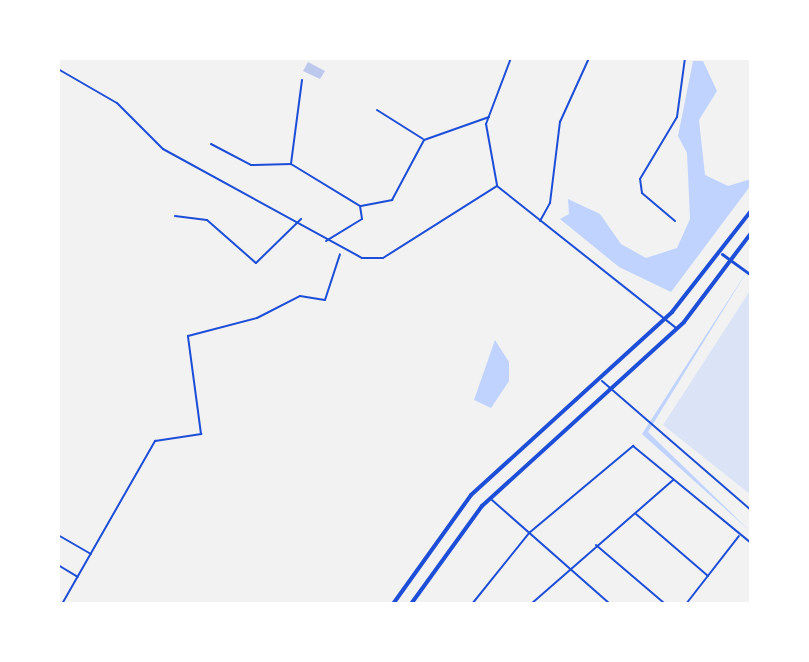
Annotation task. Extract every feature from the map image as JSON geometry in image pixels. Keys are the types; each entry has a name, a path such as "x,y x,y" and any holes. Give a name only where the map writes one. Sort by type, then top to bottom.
{"main road":[{"path":"393,604 471,495 602,381 664,320 722,254 751,211"},
{"path":"411,604 491,499 613,392 677,329 751,233"}],"street":[{"path":"511,58 489,117 486,145 497,186 677,329"},
{"path":"540,222 550,203 560,122 589,58"},
{"path":"675,221 642,193 640,179 677,117 685,58"},
{"path":"58,69 117,103 163,149 301,219 325,242 341,252 383,258 497,186"},
{"path":"291,164 302,80"},
{"path":"377,110 424,140"},
{"path":"211,144 251,165 291,164 360,206 392,200 424,140 489,117"},
{"path":"325,242 362,219 360,206"},
{"path":"175,216 207,220 256,263 301,219"},
{"path":"62,604 155,441 201,434 188,336 257,318 300,296 325,300 341,252"},
{"path":"722,254 751,275"},
{"path":"602,381 751,510"},
{"path":"472,604 529,533 627,448 639,448 751,543"},
{"path":"531,604 566,567 674,480"},
{"path":"491,499 607,603"},
{"path":"635,513 708,576"},
{"path":"686,604 741,534"},
{"path":"58,535 91,554"},
{"path":"595,544 665,604"},
{"path":"58,565 78,577"}],"shaded area":[{"path":"751,289 751,495 663,425"}],"water":[{"path":"693,61 703,61 717,91 699,120 705,175 728,186 751,179 751,185 671,292 619,267 560,219 569,214 568,199 600,214 621,244 646,258 677,248 690,219 687,153 678,136"},
{"path":"751,265 648,432 751,532 642,434"},
{"path":"495,340 509,362 509,381 491,408 474,400"}],"building":[{"path":"308,62 325,71 320,79 303,71"}]}
